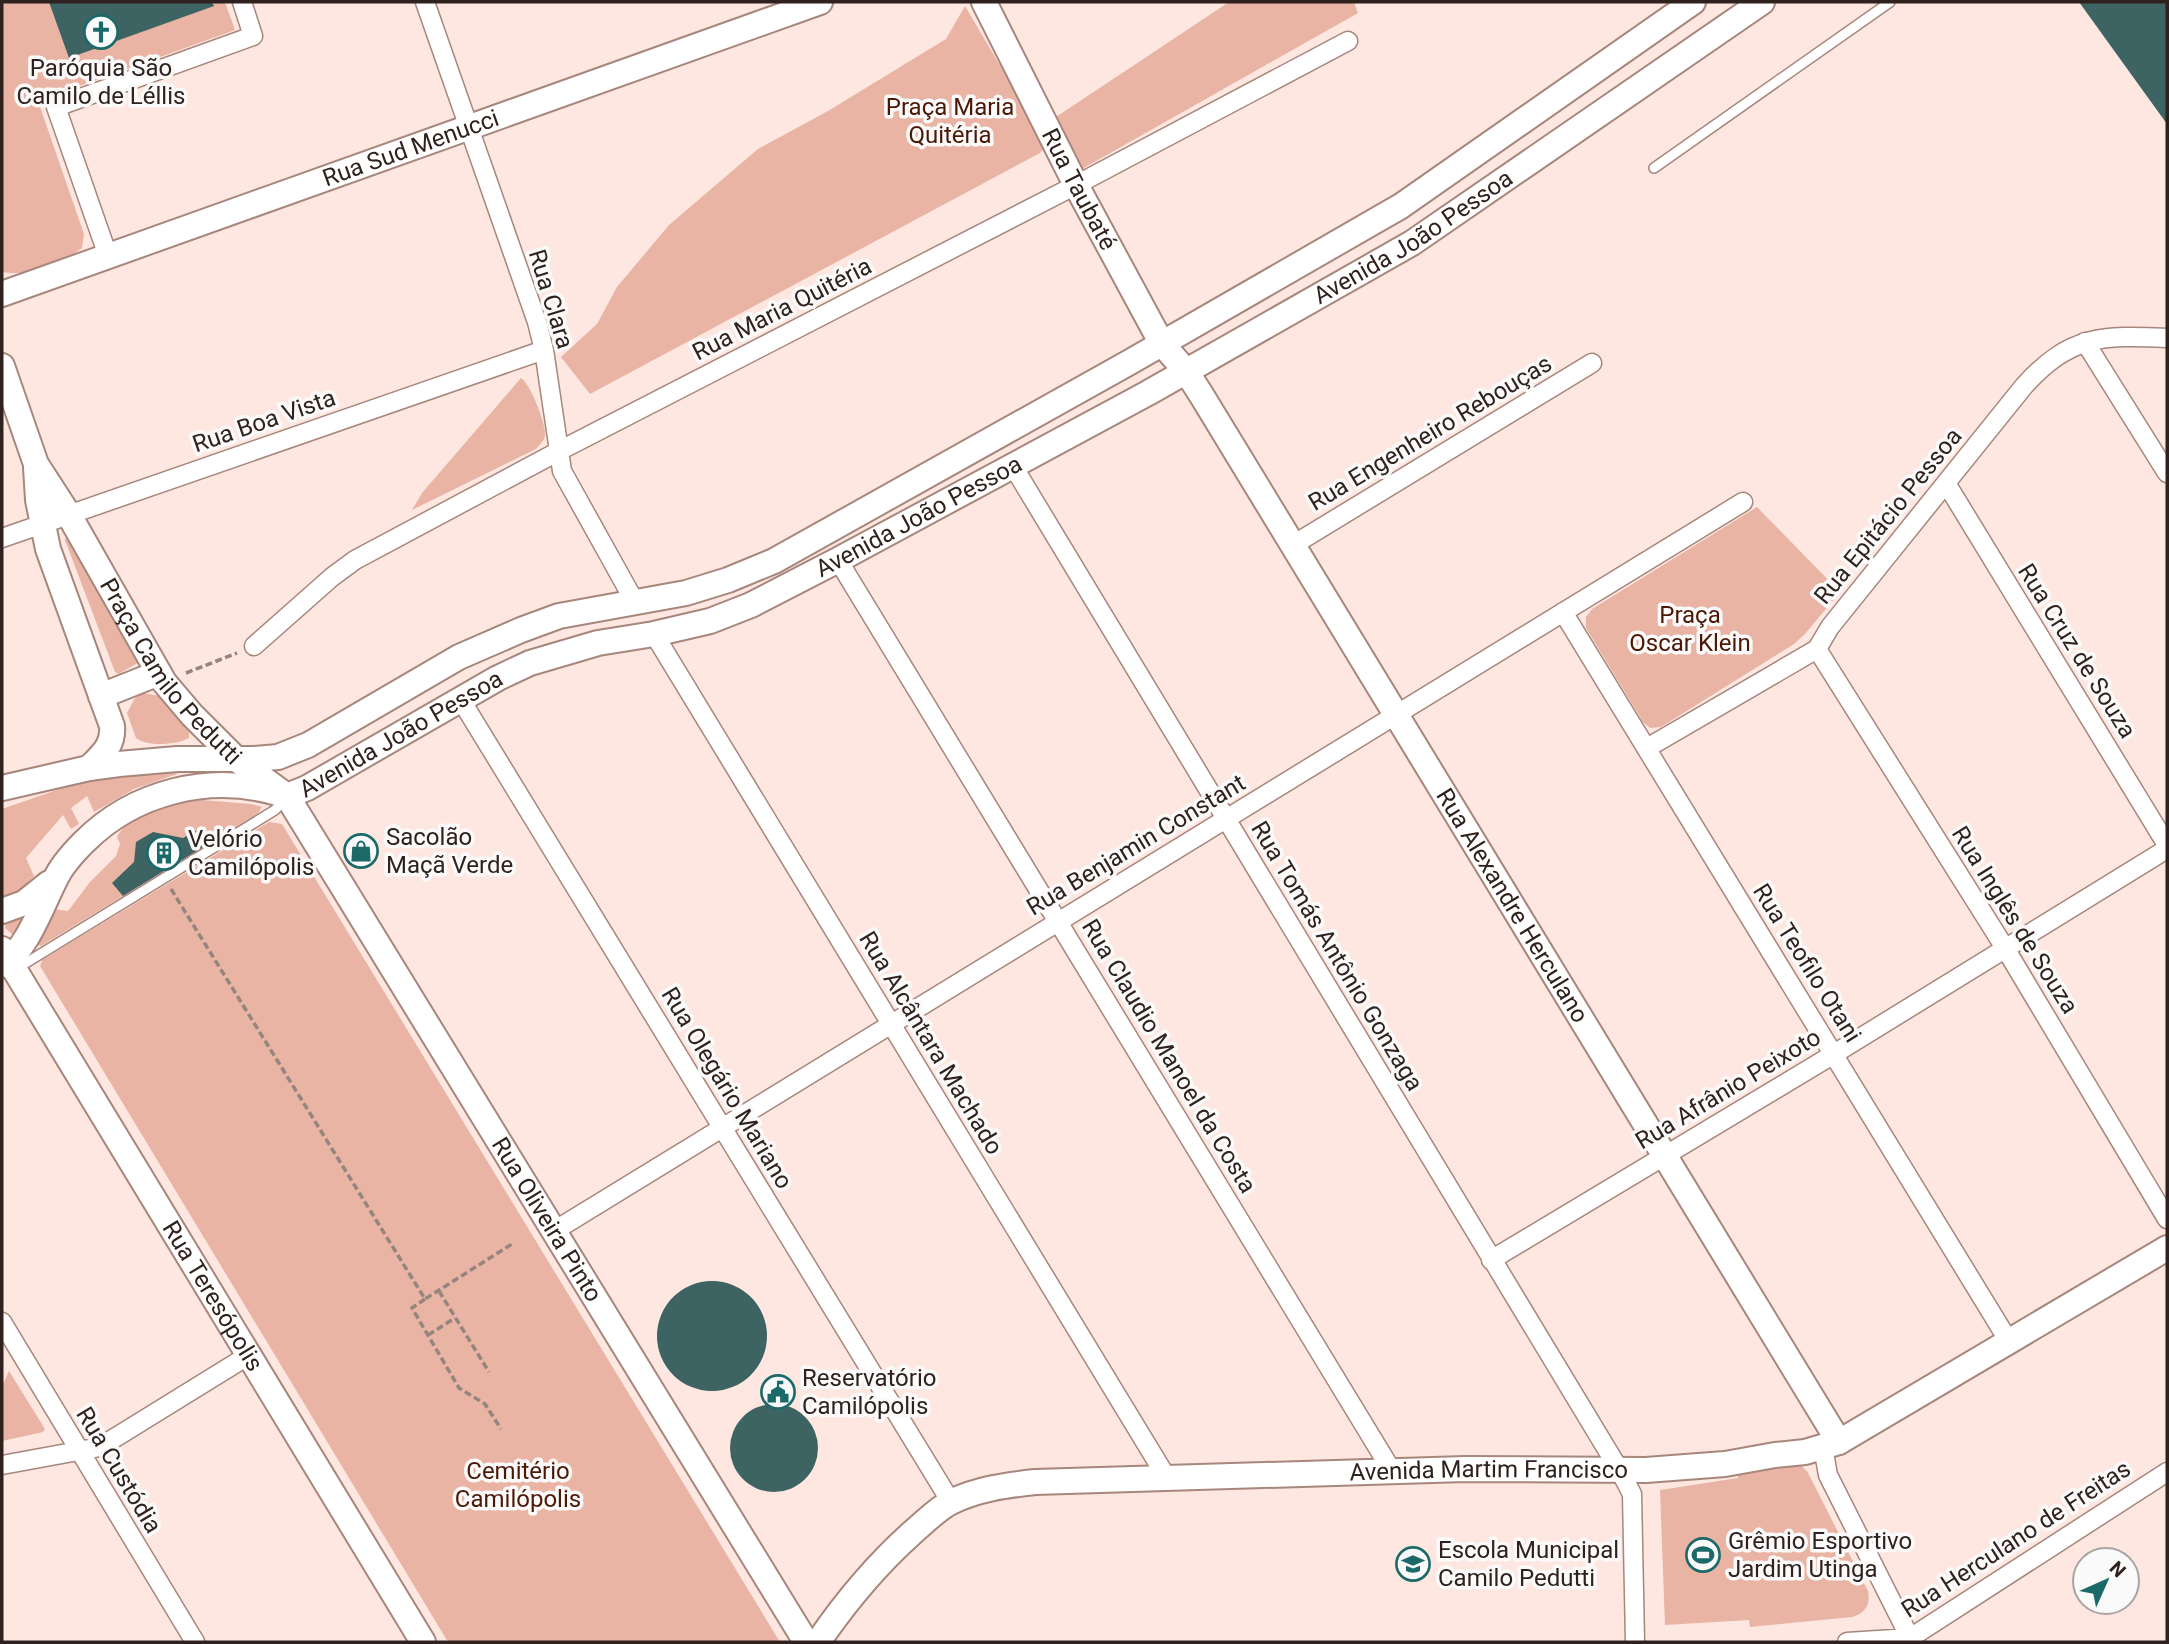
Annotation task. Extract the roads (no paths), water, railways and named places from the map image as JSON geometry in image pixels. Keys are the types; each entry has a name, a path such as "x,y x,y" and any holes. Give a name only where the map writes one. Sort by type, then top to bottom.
{"main road":[{"name":"Rua Sud Menucci","path":"2,294 820,2"},
{"name":"Rua Taubaté","path":"984,2 1076,185 1162,344 1186,371"},
{"name":"Avenida João Pessoa","path":"236,759 266,758 291,753 460,657 521,629 559,616 636,604 697,590 774,561 1162,344 1401,206 1693,2"},
{"name":"Avenida João Pessoa","path":"236,759 288,796 307,788 530,663 598,643 710,621 741,609 1013,466 1412,243 1762,2"},
{"path":"2,366 36,464"},
{"name":"Rua Alexandre Herculano","path":"1186,371 1665,1155 1831,1445"},
{"name":"Praça Camilo Pedutti","path":"36,464 69,515 162,678 192,715 236,759"},
{"name":"Praça Camilo Pedutti","path":"36,464 42,525 48,550 111,726 111,742 89,768"},
{"path":"101,696 162,678"},
{"name":"Praça Camilo Pedutti","path":"89,768 148,761 236,759"},
{"path":"4,790 89,768"},
{"name":"Praça Camilo Pedutti","path":"7,961 23,942 55,878 79,848 107,822 141,802 195,787 223,785 251,787 288,796"},
{"name":"Rua Oliveira Pinto","path":"288,796 806,1642"},
{"path":"2,911 24,904 55,878"},
{"name":"Rua Teresópolis","path":"7,961 423,1642"},
{"name":"Avenida Martim Francisco","path":"818,1642 881,1562 930,1517 951,1502 1006,1486 1035,1482 1465,1469 1620,1471 1725,1464 1805,1452 1831,1445 2167,1248"}],"street":[{"path":"108,256 56,107 253,36 242,2"},
{"name":"Rua Clara","path":"425,2 537,323 544,350 562,471 636,604"},
{"name":"Rua Maria Quitéria","path":"254,646 355,560 559,451 1349,41"},
{"name":"Rua Epitácio Pessoa","path":"1647,748 1817,649 1830,627 2038,370 2070,347 2085,342 2125,337 2167,338"},
{"path":"2085,342 2167,473"},
{"name":"Rua Boa Vista","path":"2,538 544,350"},
{"name":"Rua Engenheiro Rebouças","path":"1293,545 1592,363"},
{"name":"Rua Tomás Antônio Gonzaga","path":"1013,466 1620,1471 1632,1494 1635,1642"},
{"name":"Rua Cruz de Souza","path":"1946,483 2167,847"},
{"name":"Rua Benjamin Constant","path":"554,1231 1743,502"},
{"name":"Rua Claudio Manoel da Costa","path":"838,560 1392,1471"},
{"name":"Rua Teofilo Otani","path":"1563,612 2008,1340"},
{"name":"Rua Alcântara Machado","path":"654,634 1167,1478"},
{"name":"Rua Inglês de Souza","path":"1817,649 2006,948 2167,1219"},
{"name":"Rua Olegário Mariano","path":"461,700 951,1502"},
{"name":"Rua Afrânio Peixoto","path":"1491,1259 1834,1054 2167,847"},
{"name":"Rua Custódia","path":"2,1322 195,1642"},
{"path":"2,1465 100,1447 249,1355"},
{"path":"1831,1445 1828,1475 1911,1640"},
{"name":"Rua Herculano de Freitas","path":"1847,1642 1911,1640 2167,1472"}],"lane":[{"path":"1654,168 1890,2"},
{"path":"7,961 164,878 275,810 288,796"}],"place":[{"name":"Paróquia São Camilo de Léllis","path":"101,32"},
{"name":"Sacolão Maçã Verde","path":"361,851"},
{"name":"Velório Camilópolis","path":"164,853"},
{"name":"Reservatório Camilópolis","path":"778,1392"},
{"name":"Grêmio Esportivo Jardim Utinga","path":"1703,1555"},
{"name":"Escola Municipal Camilo Pedutti","path":"1413,1564"}],"park label":[{"name":"Praça Maria Quitéria","path":"950,121"},
{"name":"Praça Oscar Klein","path":"1690,629"},
{"name":"Cemitério Camilópolis","path":"518,1485"}]}
